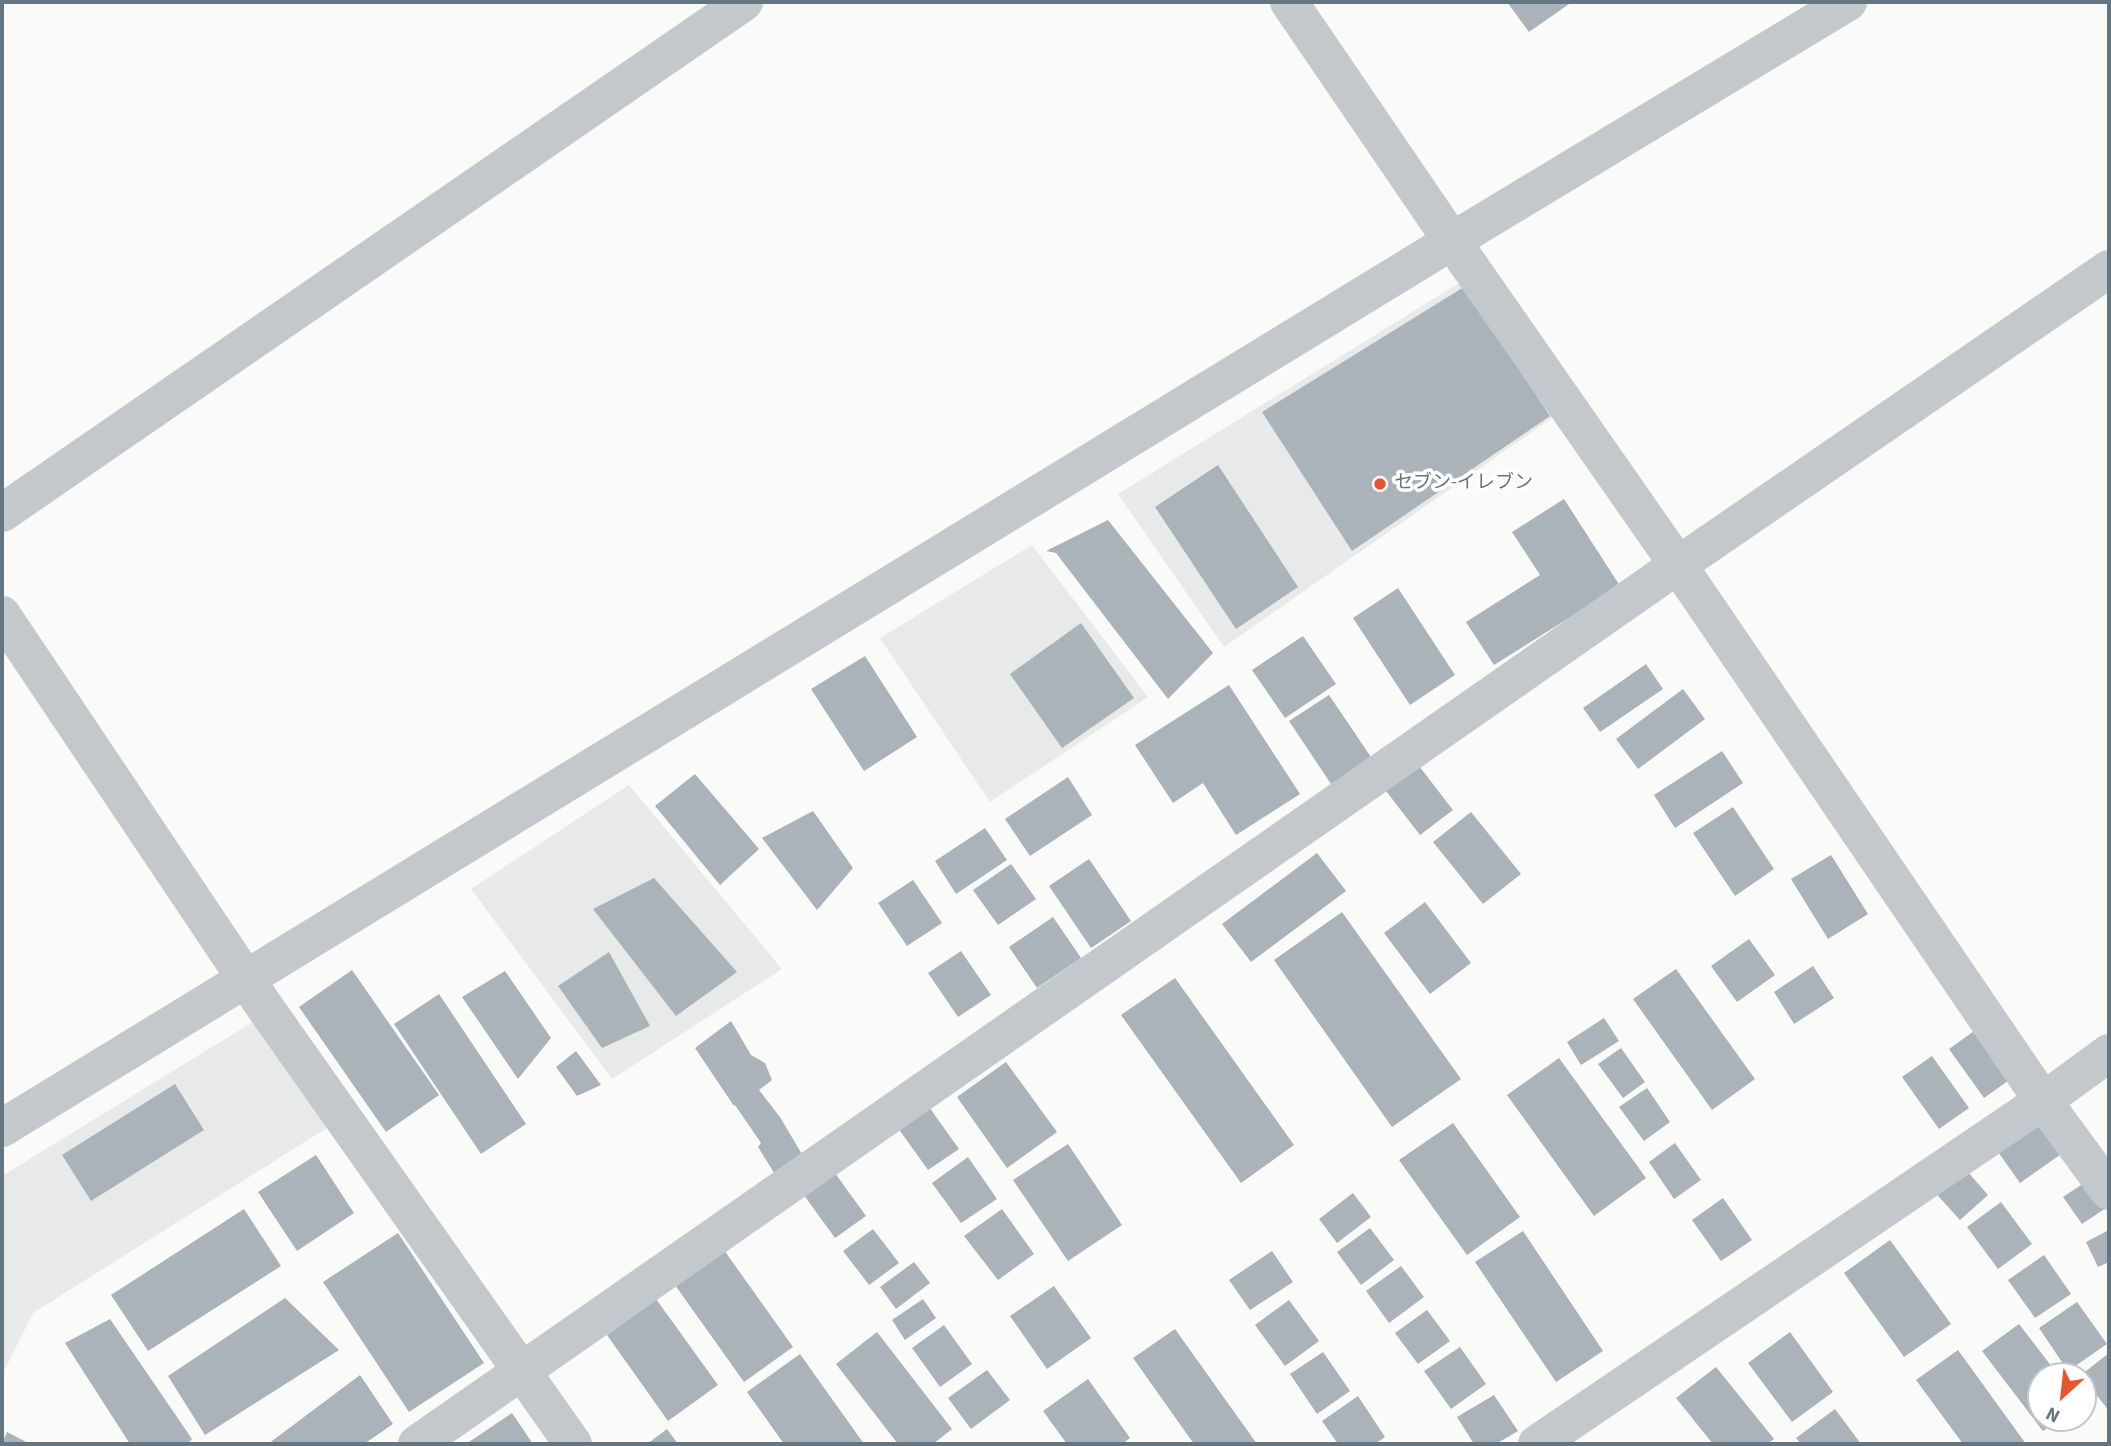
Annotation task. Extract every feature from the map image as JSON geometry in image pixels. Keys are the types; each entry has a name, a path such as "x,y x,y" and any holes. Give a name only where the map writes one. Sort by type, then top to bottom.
{"street":[{"path":"2,513 744,2"},
{"path":"1289,2 1678,565 2043,1101 2109,1191"},
{"path":"2,1128 1452,240 1848,2"},
{"path":"417,1444 1678,565 2109,269"},
{"path":"2,615 246,978 573,1444"},
{"path":"1537,1444 2043,1101 2109,1053"}],"shaded area":[{"path":"1464,280 1556,415 1224,647 1118,494"},
{"path":"1032,545 1148,697 990,802 880,638"},
{"path":"629,785 782,969 612,1079 471,889"},
{"path":"256,1020 330,1126 33,1313 2,1375 2,1176"}],"building":[{"path":"1507,2 1572,2 1529,32"},
{"name":"セブン-イレブン","path":"1464,287 1550,416 1352,551 1262,412"},
{"path":"1218,465 1298,587 1236,629 1155,507"},
{"path":"1564,499 1620,586 1494,665 1466,622 1540,575 1512,532"},
{"path":"1108,520 1213,653 1168,699 1056,553 1046,551"},
{"path":"1398,588 1455,675 1410,705 1353,618"},
{"path":"1081,623 1134,698 1062,748 1010,674"},
{"path":"1303,636 1336,684 1285,718 1252,670"},
{"path":"865,656 917,737 864,771 811,689"},
{"path":"1646,664 1663,689 1600,732 1583,708"},
{"path":"1229,685 1300,794 1236,835 1203,783 1173,803 1135,745"},
{"path":"1683,689 1705,719 1638,769 1616,739"},
{"path":"1329,695 1373,760 1333,787 1289,721"},
{"path":"1722,751 1743,783 1675,828 1654,795"},
{"path":"1419,766 1453,810 1420,835 1386,791"},
{"path":"695,774 759,849 720,885 655,806"},
{"path":"1068,777 1092,815 1030,856 1005,819"},
{"path":"1733,807 1774,869 1735,896 1693,833"},
{"path":"813,811 853,868 817,910 762,838"},
{"path":"1471,812 1521,874 1483,904 1433,842"},
{"path":"985,828 1007,860 956,894 935,861"},
{"path":"1317,853 1346,891 1251,962 1222,924"},
{"path":"1831,855 1868,914 1828,939 1791,879"},
{"path":"1089,859 1131,921 1091,948 1049,886"},
{"path":"1011,864 1036,899 998,925 973,890"},
{"path":"654,878 737,972 676,1016 593,909"},
{"path":"913,880 942,923 907,946 878,903"},
{"path":"1425,902 1471,963 1430,994 1384,933"},
{"path":"1342,912 1461,1079 1392,1127 1274,960"},
{"path":"1053,917 1081,958 1037,988 1009,947"},
{"path":"1749,939 1775,975 1737,1002 1711,966"},
{"path":"961,951 991,995 958,1017 928,973"},
{"path":"609,952 650,1026 602,1048 558,986"},
{"path":"1813,966 1834,998 1794,1024 1774,992"},
{"path":"1676,969 1755,1079 1712,1110 1633,999"},
{"path":"352,970 439,1095 386,1132 299,1007"},
{"path":"505,971 551,1038 518,1079 462,997"},
{"path":"1175,978 1294,1145 1241,1183 1121,1015"},
{"path":"439,994 526,1124 481,1154 394,1024"},
{"path":"1604,1018 1619,1041 1581,1065 1567,1042"},
{"path":"731,1021 751,1055 765,1063 772,1080 759,1090 780,1117 803,1156 776,1176 758,1147 761,1143 695,1048"},
{"path":"1977,1029 2012,1078 1984,1098 1949,1049"},
{"path":"1621,1048 1645,1082 1623,1098 1598,1064"},
{"path":"576,1051 601,1085 577,1096 556,1067"},
{"path":"1932,1056 1969,1108 1939,1129 1902,1077"},
{"path":"1559,1058 1646,1178 1594,1216 1507,1095"},
{"path":"1006,1062 1057,1132 1007,1168 957,1097"},
{"path":"175,1084 204,1130 91,1201 62,1155"},
{"path":"1647,1088 1670,1122 1644,1141 1619,1107"},
{"path":"929,1107 959,1149 928,1170 898,1128"},
{"path":"2040,1118 2064,1152 2020,1183 1996,1149"},
{"path":"1453,1123 1520,1217 1467,1255 1399,1160"},
{"path":"1675,1143 1701,1180 1674,1199 1649,1162"},
{"path":"1068,1144 1122,1225 1068,1261 1013,1180"},
{"path":"316,1155 354,1213 297,1251 258,1192"},
{"path":"968,1157 997,1199 961,1223 932,1183"},
{"path":"1960,1163 1988,1195 1960,1220 1931,1188"},
{"path":"832,1169 866,1216 835,1238 801,1191"},
{"path":"2090,1179 2109,1206 2082,1224 2063,1197"},
{"path":"1353,1193 1371,1217 1337,1243 1319,1219"},
{"path":"1723,1198 1752,1240 1721,1261 1692,1220"},
{"path":"2001,1202 2032,1244 1998,1269 1967,1227"},
{"path":"244,1209 281,1266 148,1351 111,1295"},
{"path":"1002,1209 1034,1254 998,1280 964,1236"},
{"path":"1370,1228 1394,1260 1361,1285 1337,1252"},
{"path":"873,1229 899,1263 869,1285 843,1251"},
{"path":"2109,1230 2109,1262 2098,1267 2086,1242"},
{"path":"1523,1231 1603,1351 1556,1382 1475,1262"},
{"path":"398,1233 484,1363 409,1412 323,1282"},
{"path":"1890,1240 1951,1324 1904,1357 1844,1273"},
{"path":"724,1250 793,1347 744,1382 675,1285"},
{"path":"1272,1251 1293,1282 1250,1310 1229,1280"},
{"path":"2044,1255 2071,1294 2035,1318 2008,1280"},
{"path":"914,1262 930,1283 896,1309 880,1287"},
{"path":"1401,1266 1424,1297 1389,1323 1366,1291"},
{"path":"1054,1286 1091,1338 1047,1369 1010,1316"},
{"path":"285,1298 339,1350 205,1435 168,1376"},
{"path":"656,1299 718,1385 668,1421 607,1335"},
{"path":"923,1299 936,1318 905,1340 892,1320"},
{"path":"1289,1300 1319,1341 1285,1366 1255,1325"},
{"path":"2077,1302 2107,1344 2081,1362 2062,1362 2039,1328"},
{"path":"1427,1310 1450,1341 1418,1364 1395,1333"},
{"path":"110,1319 192,1439 187,1444 130,1444 65,1343"},
{"path":"2019,1324 2048,1362 2027,1362 2027,1410 1982,1351"},
{"path":"944,1325 972,1364 940,1387 912,1348"},
{"path":"1175,1329 1257,1444 1194,1444 1133,1358"},
{"path":"877,1332 952,1429 933,1444 898,1444 836,1364"},
{"path":"1790,1332 1833,1392 1792,1422 1748,1363"},
{"path":"1460,1347 1486,1384 1451,1409 1424,1371"},
{"path":"1958,1350 2026,1444 1963,1444 1916,1380"},
{"path":"1323,1352 1350,1391 1317,1414 1290,1374"},
{"path":"2109,1353 2109,1411 2097,1396 2097,1362"},
{"path":"800,1354 864,1444 784,1444 747,1392"},
{"path":"1716,1367 1774,1439 1767,1444 1713,1444 1676,1398"},
{"path":"987,1370 1010,1400 971,1429 948,1398"},
{"path":"360,1375 393,1424 364,1444 268,1444"},
{"path":"1088,1379 1130,1438 1122,1444 1067,1444 1043,1411"},
{"path":"1494,1395 1518,1431 1496,1444 1474,1444 1457,1417"},
{"path":"1358,1396 1385,1437 1375,1444 1338,1444 1322,1421"},
{"path":"1835,1409 1861,1444 1801,1444 1796,1438"},
{"path":"512,1413 533,1444 466,1444"},
{"path":"667,1429 678,1444 647,1444"},
{"path":"7,1432 30,1444 2,1444"}],"place":[{"name":"セブン-イレブン","path":"1380,484"}]}
